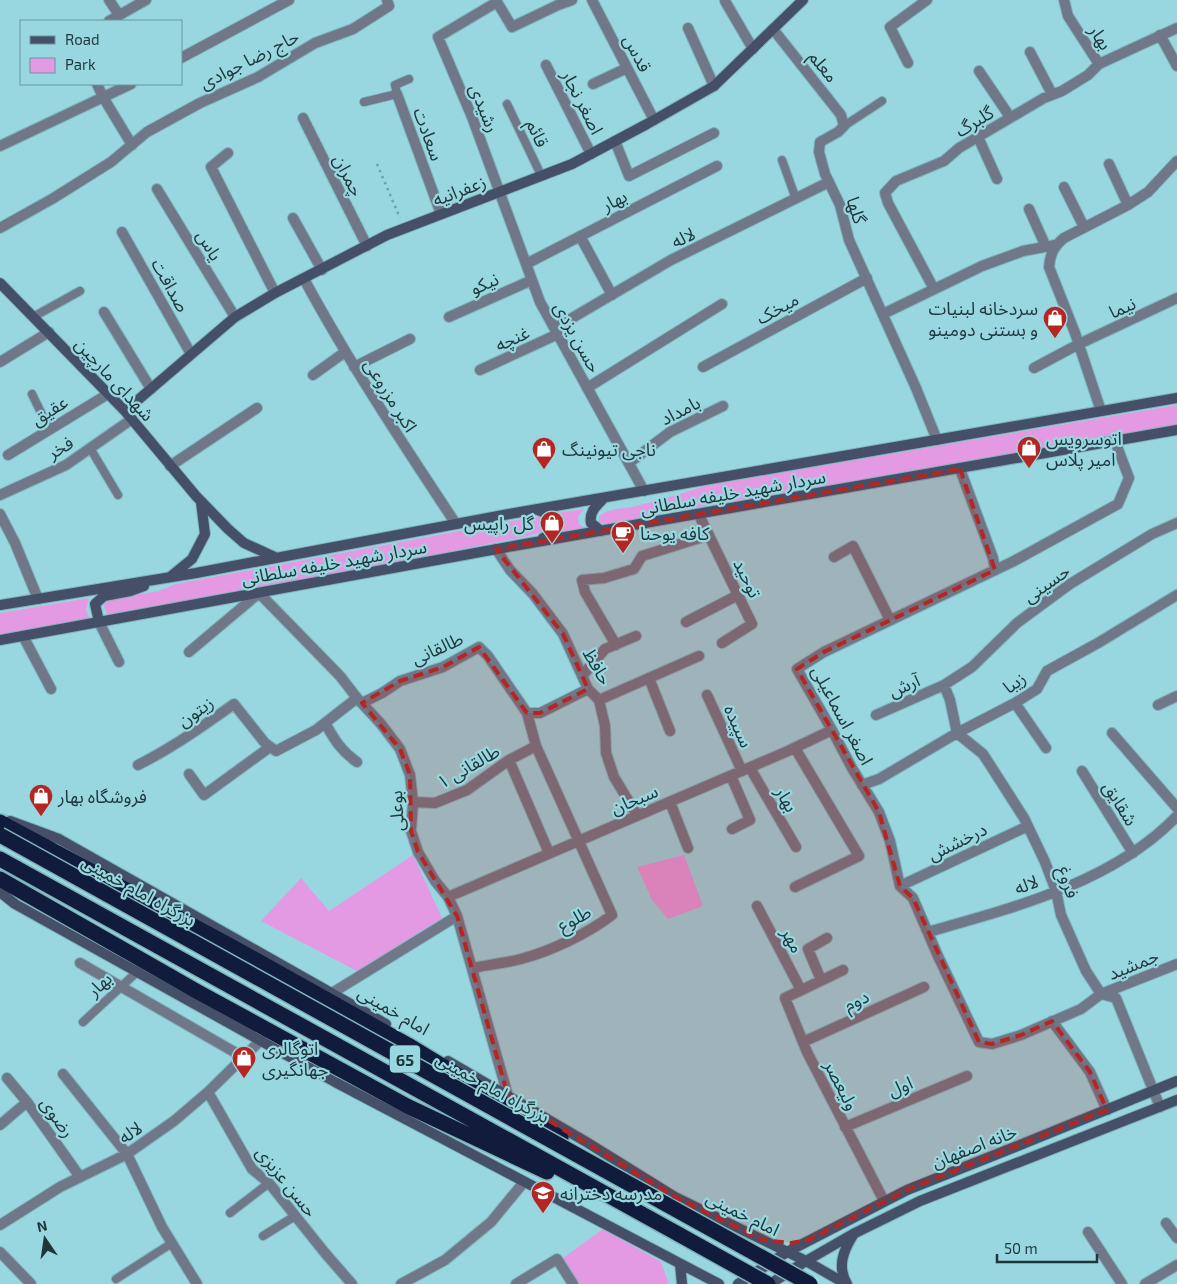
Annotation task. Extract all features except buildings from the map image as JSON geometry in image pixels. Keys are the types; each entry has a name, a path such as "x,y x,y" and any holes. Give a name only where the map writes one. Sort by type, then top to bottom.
{"highway":[{"path":"0,822 231,946 408,1045 679,1212"},
{"name":"بزرگراه امام خمینی","path":"0,835 810,1284"},
{"name":"65","path":"0,859 769,1284"},
{"path":"0,879 198,992 407,1106 680,1235"}],"main road":[{"name":"زعفرانیه","path":"125,411 234,317 275,293 404,228 572,164 714,86 803,0"},
{"name":"شهدای مارچین","path":"0,283 125,411 201,502 228,529 244,543 277,558"},
{"name":"سردار شهید خلیفه سلطانی","path":"0,605 169,577 537,509 1177,398"},
{"name":"سردار شهید خلیفه سلطانی","path":"0,640 535,542 699,515 1177,430"},
{"path":"601,531 591,524 589,516 604,498"},
{"path":"100,622 96,604 104,596 130,591 169,577 192,559 204,534 201,502"},
{"path":"535,542 552,534 556,525 552,515 537,509"},
{"name":"امام خمینی","path":"0,817 59,838 332,993 675,1197 806,1261 847,1284"},
{"path":"0,892 16,904 138,970 335,1082 719,1284"},
{"name":"خانه اصفهان","path":"738,1284 787,1252 907,1190 1177,1080"},
{"name":"خانه اصفهان","path":"769,1284 854,1234 920,1201 1177,1100"},
{"path":"866,1211 874,1224"},
{"path":"847,1284 842,1275 841,1264 854,1234"},
{"path":"762,1240 791,1243 809,1240"},
{"path":"680,1264 682,1284"}],"street":[{"path":"109,0 119,15"},
{"path":"111,20 146,0"},
{"path":"182,57 289,0"},
{"name":"رشیدی","path":"498,192 472,117 438,37 497,2 512,27 558,4 572,0"},
{"name":"قدس","path":"592,0 654,120"},
{"path":"908,64 890,27 926,0"},
{"name":"بهار","path":"1064,0 1068,16 1099,64"},
{"path":"725,1 753,49"},
{"name":"حاج رضا جوادی","path":"0,228 52,199 111,162 148,132 200,103 258,76 315,43 353,29 388,3"},
{"path":"688,28 714,86"},
{"name":"گلبرگ","path":"934,290 888,204 885,193 896,181 944,161 959,148 1010,117 1088,75 1099,64 1177,28"},
{"name":"معلم","path":"773,29 841,115 844,126"},
{"path":"1160,35 1177,66"},
{"path":"1030,52 1052,94"},
{"name":"اصغر نجار","path":"546,65 591,154"},
{"path":"593,84 627,68"},
{"path":"979,71 1010,117"},
{"path":"97,85 132,145"},
{"path":"0,146 129,85"},
{"name":"سعادت","path":"397,94 441,214"},
{"name":"چمران","path":"303,118 367,246"},
{"name":"گلها","path":"844,126 838,132 820,142 819,152 829,182 840,206 849,240 916,388 937,440"},
{"path":"615,141 629,176 714,133"},
{"path":"978,137 996,179"},
{"path":"228,154 211,166 275,293"},
{"path":"883,314 982,266 1023,251 1051,246 1128,205 1148,192 1177,161"},
{"path":"1109,164 1128,205"},
{"name":"بهار","path":"526,264 717,166"},
{"name":"لاله","path":"556,331 671,260 829,182"},
{"path":"1064,187 1084,227"},
{"name":"یاس","path":"157,189 234,317"},
{"name":"حسن یزدی","path":"498,192 540,302 644,491"},
{"path":"1029,209 1051,246 1049,267 1079,344 1101,411"},
{"path":"293,218 322,270"},
{"name":"صداقت","path":"122,232 191,354"},
{"path":"580,236 612,295"},
{"name":"میخک","path":"703,367 867,278"},
{"name":"اکبر مزروعی","path":"304,279 354,367 456,524"},
{"name":"نیکو","path":"449,316 532,280"},
{"name":"نیما","path":"1034,368 1079,344 1177,298"},
{"path":"587,388 722,304"},
{"path":"104,312 151,389"},
{"name":"غنچه","path":"480,370 556,331"},
{"path":"0,362 49,332"},
{"path":"354,367 410,339"},
{"path":"313,375 345,352"},
{"name":"عقیق","path":"8,455 108,394"},
{"name":"بامداد","path":"628,463 670,432 723,406"},
{"path":"170,466 257,408"},
{"name":"فخر","path":"0,495 66,465 132,419"},
{"name":"اصغر اسماعیلی","path":"1101,994 1080,1009 1021,1035 992,1044 979,1042 913,898 900,886 890,841 879,812 797,669 824,652 1014,561 1118,504 1129,478 1116,441"},
{"path":"960,469 993,558 994,570"},
{"path":"0,514 15,543 38,599"},
{"name":"توحید","path":"699,515 752,624 722,643"},
{"name":"حسینی","path":"944,685 972,667 1017,623 1070,584 1152,534 1177,523"},
{"name":"حافظ","path":"616,644 585,592 582,580 604,578 634,569 642,556 709,535"},
{"path":"834,558 853,546 890,620"},
{"name":"حافظ","path":"496,549 510,570 533,594 563,634 588,689 599,700 605,726 606,753 614,777 637,815"},
{"path":"189,652 259,593"},
{"name":"بوعلی","path":"259,593 340,676 400,749 410,774 413,802 411,831 418,852 435,881 448,897 457,916 508,1096"},
{"path":"686,622 738,595"},
{"name":"زیبا","path":"862,785 879,778 957,733 1015,703 1037,689 1048,671 1177,595"},
{"path":"100,622 119,662"},
{"path":"23,636 51,688"},
{"path":"582,676 605,649 636,636"},
{"name":"طالقانی","path":"359,700 382,693 400,681 443,667 479,647 488,656 527,712 536,746 579,840"},
{"path":"599,700 699,656"},
{"path":"649,678 670,731"},
{"path":"944,685 950,700 957,733"},
{"name":"آرش","path":"876,715 944,685"},
{"path":"527,712 540,713 588,689"},
{"name":"سپیده","path":"707,695 746,769"},
{"path":"1158,705 1177,696"},
{"path":"189,774 204,795 270,747 276,751 302,739 359,700"},
{"path":"1015,703 1046,748"},
{"name":"زیتون","path":"138,765 184,739 234,704 264,744 270,747"},
{"path":"325,723 338,746 357,762"},
{"name":"سبحان","path":"448,897 731,776 832,730"},
{"name":"فروغ","path":"957,733 983,754 1028,826 1045,862 1056,891 1062,915 1086,971 1101,994 1116,998 1153,1091"},
{"path":"1112,733 1177,808"},
{"name":"طالقانی ۱","path":"413,802 435,803 467,790 509,760 536,746"},
{"path":"795,748 859,856 795,887"},
{"path":"509,760 549,853"},
{"name":"بهار","path":"746,769 796,847"},
{"name":"شقایق","path":"1082,770 1133,853"},
{"path":"731,776 750,820 732,829"},
{"path":"670,802 688,848"},
{"name":"لاله","path":"928,932 993,914 1085,879 1133,853 1177,816"},
{"name":"درخشش","path":"900,886 1028,826"},
{"name":"طلوع","path":"472,968 522,959 567,942 612,915 579,840"},
{"name":"مهر","path":"757,906 801,990"},
{"path":"332,993 457,916"},
{"path":"821,980 808,949 827,938"},
{"path":"80,963 244,1057"},
{"name":"جمشید","path":"1101,994 1177,964"},
{"path":"801,990 843,970"},
{"name":"دوم","path":"803,1042 924,987"},
{"name":"ولیعصر","path":"801,990 785,998 803,1042 884,1201"},
{"path":"1052,1021 1090,1072 1107,1110"},
{"name":"لاله","path":"0,1225 60,1187 127,1154 174,1121 208,1092 261,1040"},
{"path":"64,1074 127,1154 162,1227 197,1284"},
{"name":"اول","path":"845,1127 967,1076"},
{"name":"رضوی","path":"7,1078 27,1102 80,1177"},
{"path":"1153,1091 1160,1107"},
{"name":"حسن عزیزی","path":"208,1092 252,1168 269,1183 352,1284"},
{"path":"0,1125 27,1102"},
{"path":"401,1284 445,1260 491,1222 524,1182"},
{"path":"1166,1223 1177,1238"},
{"path":"1088,1232 1122,1284"},
{"path":"0,1252 31,1284"},
{"path":"516,1284 557,1259 573,1284"},
{"path":"1146,1284 1177,1265"}],"lane":[{"path":"364,102 397,94 395,85 409,79"},
{"path":"844,126 882,101"},
{"name":"قائم","path":"507,104 541,175"},
{"path":"782,160 796,199"},
{"path":"33,317 80,291"},
{"path":"32,394 49,429"},
{"path":"90,448 118,495"},
{"name":"بهار","path":"84,1022 138,970"},
{"path":"230,1213 269,1183"},
{"path":"263,1236 295,1216"},
{"path":"116,1279 172,1243"}],"path":[{"path":"377,164 404,228"}],"highlighted area":[{"path":"960,469 995,570 824,652 797,669 879,812 900,886 913,898 979,1042 992,1044 1021,1035 1052,1021 1090,1072 1107,1110 907,1190 809,1240 791,1243 762,1240 675,1197 508,1096 457,916 418,852 411,831 410,775 400,749 362,703 400,681 443,667 479,647 527,713 540,713 588,689 563,634 496,549"}],"green space":[{"path":"1177,405 1177,426 606,525 599,522 599,516 607,511 645,504 704,486"},
{"path":"584,509 578,517 579,524 587,530 557,532 563,527 563,520 557,513"},
{"path":"539,516 546,522 545,531 528,536 373,567 122,612 107,614 104,606 107,600 158,591 176,584"},
{"path":"89,598 86,610 90,619 0,634 0,613"},
{"path":"413,855 442,918 357,971 261,921 301,878 329,911"},
{"path":"684,855 703,906 668,919 652,900 637,867"},
{"path":"603,1229 661,1262 669,1284 576,1284 563,1258"}],"place":[{"name":"سردخانه لبنیات و بستنی دومینو","path":"1055,339"},
{"name":"اتوسرويس امير پلاس","path":"1029,469"},
{"name":"ناجی‌ تیونینگ","path":"544,470"},
{"name":"گل راپیس","path":"552,544"},
{"name":"کافه یوحنا","path":"623,554"},
{"name":"فروشگاه بهار","path":"41,817"},
{"name":"اتوگالری جهانگیری","path":"244,1079"},
{"name":"مدرسه دخترانه","path":"543,1214"}]}
